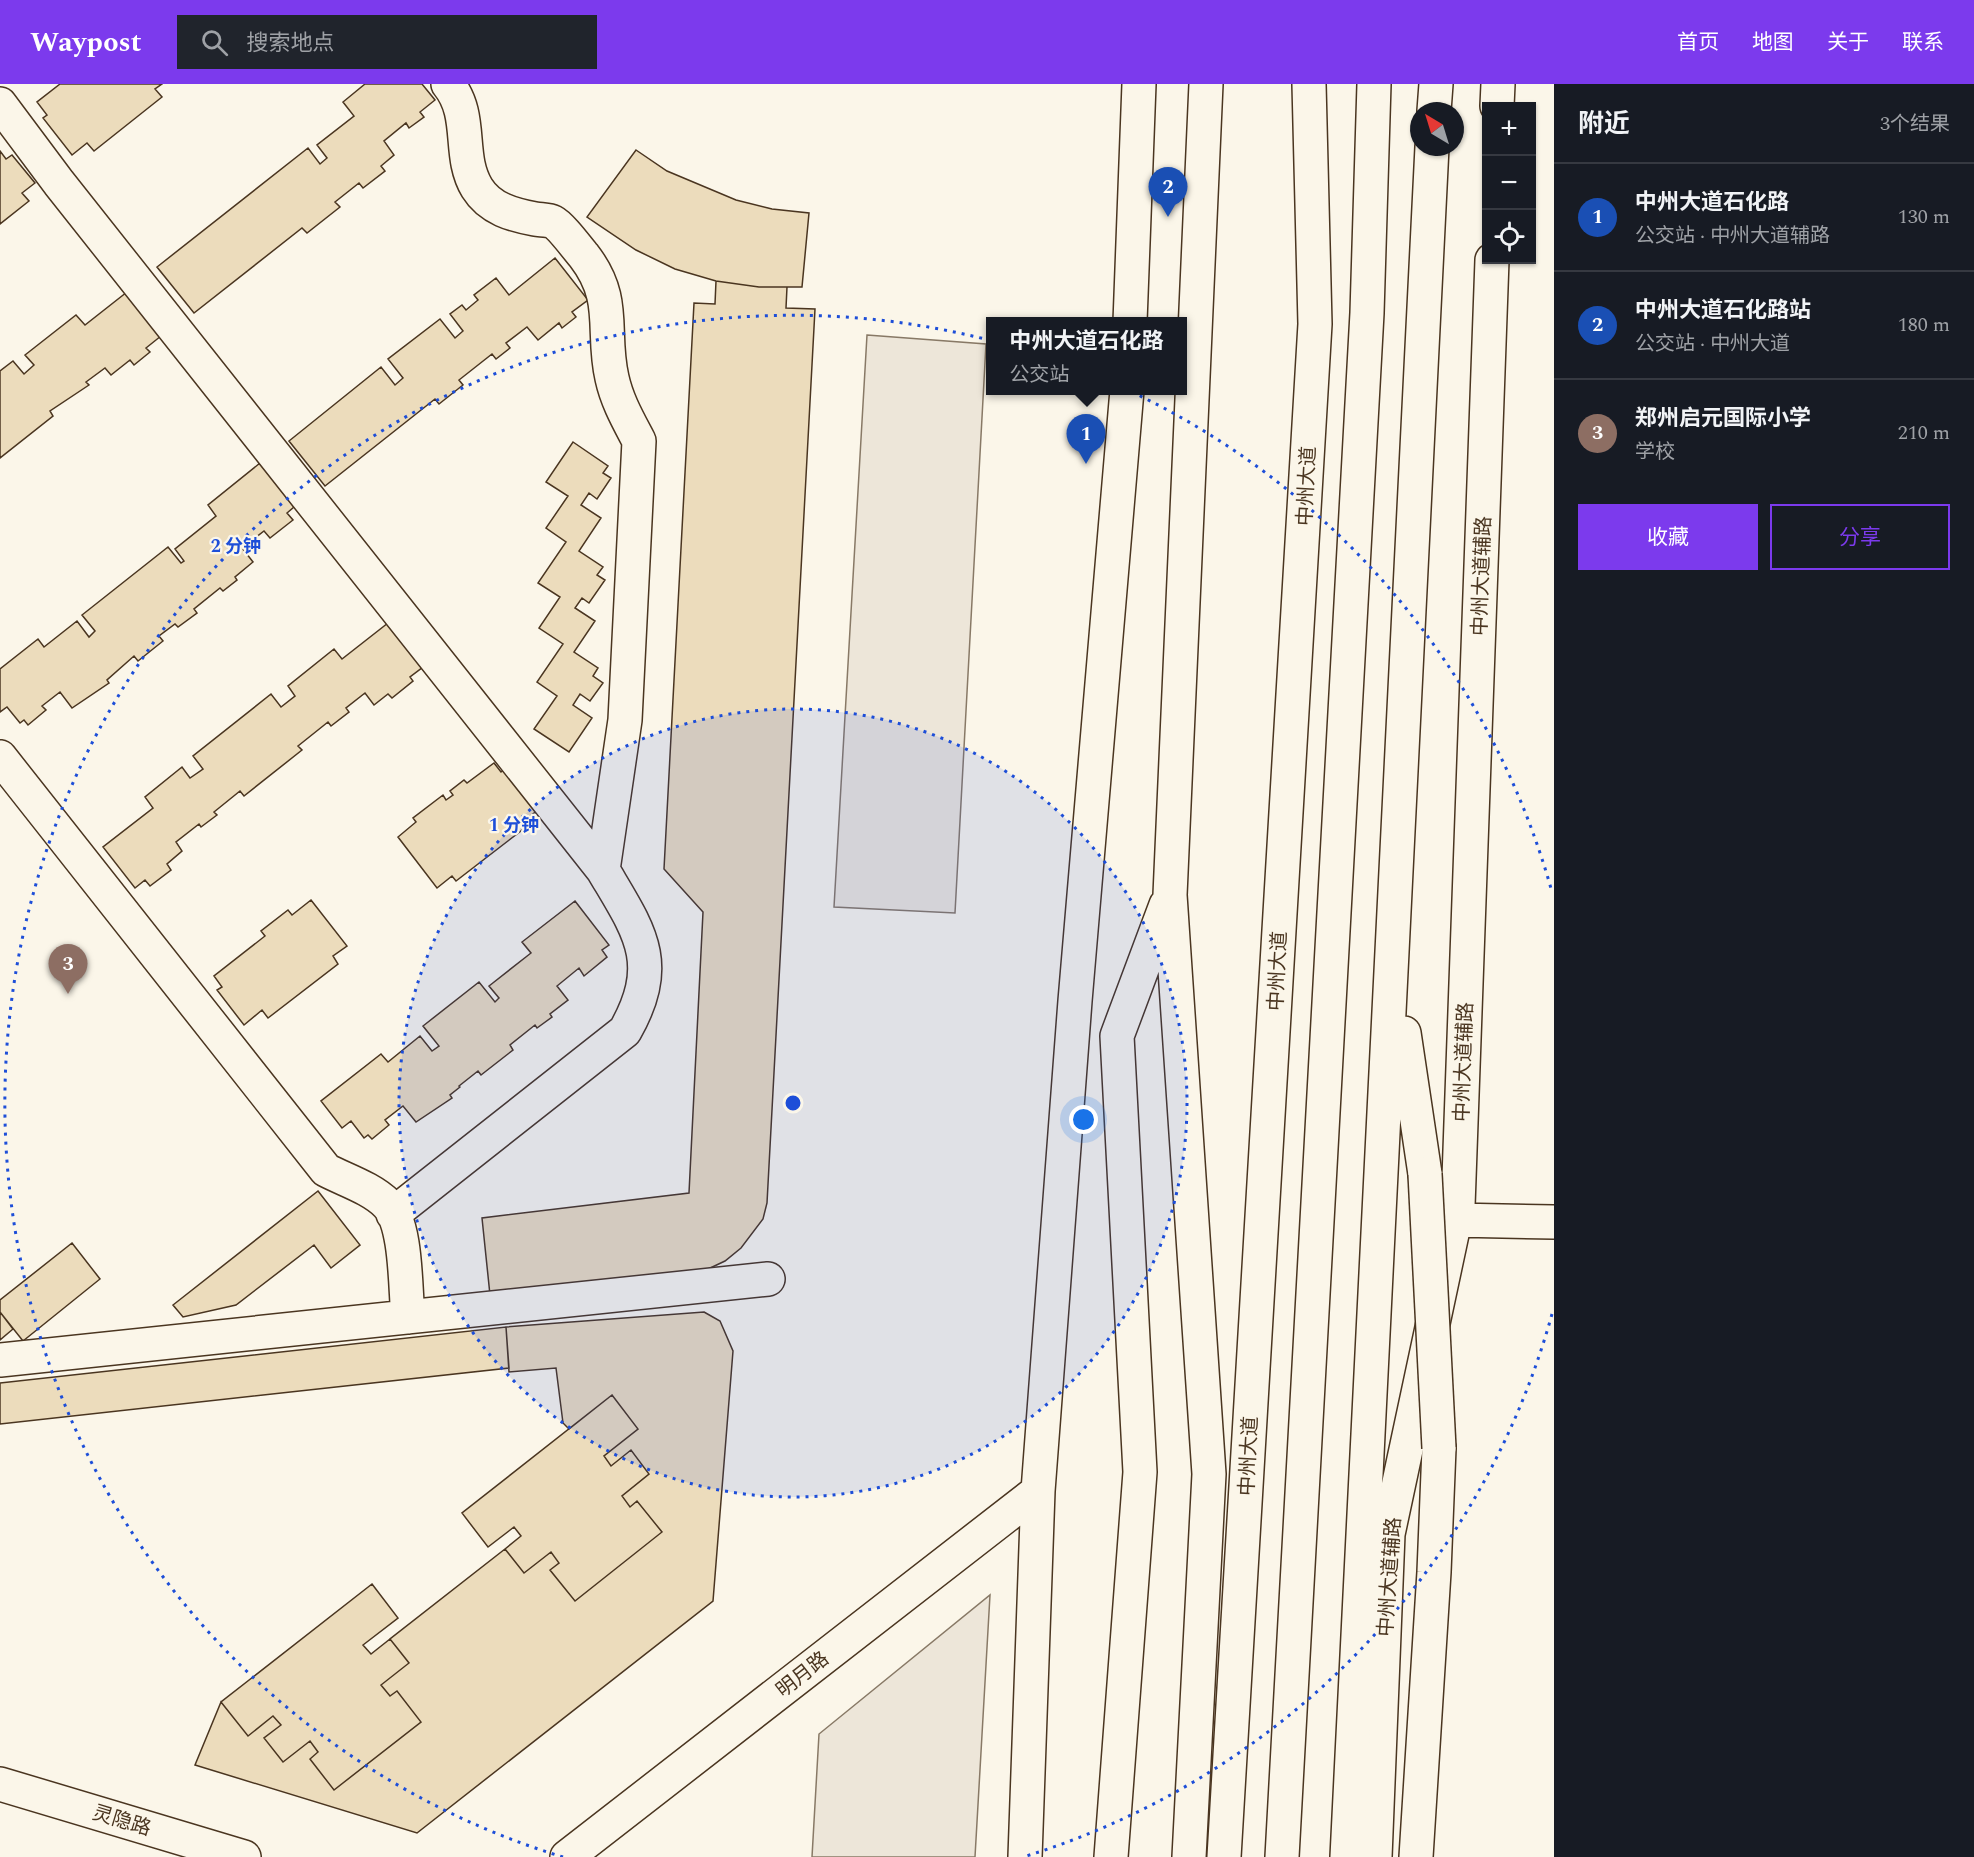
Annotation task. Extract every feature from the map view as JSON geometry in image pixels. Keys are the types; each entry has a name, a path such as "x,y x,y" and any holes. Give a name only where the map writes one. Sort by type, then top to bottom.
{"main road":[{"path":"448,84 456,93 465,118 469,167 477,187 489,201 511,215 554,222 585,258 605,291 611,377 618,401 639,441 625,720 603,870"},
{"path":"1130,317 1139,84"},
{"name":"中州大道","path":"1189,1857 1209,1474 1170,895 1206,84"},
{"name":"中州大道","path":"1224,1857 1315,324 1309,84"},
{"path":"1282,1857 1367,313 1374,84"},
{"path":"1435,102 1436,84"},
{"path":"1497,102 1498,84"},
{"path":"0,104 66,192 603,870 637,928 646,963 639,1006 625,1031 393,1214"},
{"path":"1347,1857 1432,156"},
{"name":"中州大道辅路","path":"1375,1857 1388,1534 1458,1206 1492,264"},
{"path":"1024,1857 1038,1491 1075,1001 1127,395"},
{"path":"0,757 326,1170 371,1192 388,1204 399,1227 408,1317"},
{"path":"1111,1857 1140,1472 1117,1036 1170,895"},
{"path":"1393,959 1425,1174 1439,1448 1434,1572 1416,1857"},
{"path":"1455,1220 1554,1222"},
{"path":"0,1360 768,1279"},
{"name":"明月路","path":"567,1857 1038,1491"},
{"name":"灵隐路","path":"0,1784 244,1857"}],"shaded area":[{"path":"867,335 986,344 955,913 834,907"},
{"path":"990,1595 975,1857 812,1857 819,1734"}],"building":[{"path":"60,84 162,84 155,89 162,97 94,151 87,143 72,155 43,118 47,115 37,102"},
{"path":"365,84 422,84 435,100 420,112 424,117 409,128 406,123 384,141 394,155 381,166 385,171 363,188 359,183 335,202 340,207 307,233 302,228 194,313 157,267 308,148 320,164 327,158 317,145 354,116 343,102"},
{"path":"636,150 667,171 736,200 772,209 809,213 802,287 759,287 716,281 675,269 636,250 587,217"},
{"path":"0,151 6,159 12,155 35,183 22,193 29,201 0,224"},
{"path":"555,258 588,300 572,312 576,317 562,328 559,323 538,340 527,327 506,343 510,348 496,359 492,354 459,380 463,385 439,404 435,399 325,486 289,441 381,367 395,385 403,378 388,359 440,319 455,338 463,331 450,314 462,305 466,310 478,300 474,295 496,278 509,295"},
{"path":"716,281 759,287 787,287 786,308 815,309 767,1203 763,1219 741,1248 725,1261 706,1270 490,1295 482,1218 689,1193 703,912 664,869 694,303 715,304"},
{"path":"127,292 161,336 146,348 150,352 134,365 130,360 111,375 105,368 86,382 89,385 50,411 53,416 0,458 0,371 13,361 24,374 34,365 25,355 76,315 85,325"},
{"path":"573,442 608,466 603,473 611,478 597,499 589,493 581,505 601,518 579,551 603,567 597,575 605,580 589,603 582,598 575,608 595,621 574,652 598,668 593,676 603,683 590,701 580,694 573,705 592,718 569,752 534,729 557,696 537,682 563,644 539,628 560,597 538,583 566,542 546,528 568,496 546,482"},
{"path":"260,463 294,507 287,513 293,520 270,538 264,531 242,548 253,562 235,577 237,580 223,591 220,588 194,609 197,613 178,627 175,624 159,636 163,641 138,661 134,656 107,680 109,683 72,708 60,692 42,706 46,710 28,725 24,720 20,723 7,707 0,712 0,669 38,639 44,647 77,621 89,637 95,631 82,615 168,547 181,563 184,561 175,549 216,516 208,505"},
{"path":"388,623 423,667 410,677 413,681 392,698 388,694 374,705 365,693 346,708 349,712 331,726 328,722 298,746 302,750 244,796 240,791 214,812 217,815 201,827 199,824 176,842 182,851 167,864 171,870 150,886 145,880 135,888 103,847 153,808 145,797 182,767 190,778 203,769 193,756 271,694 281,707 295,696 288,686 334,649 342,659"},
{"path":"494,763 501,772 506,768 538,810 522,822 526,827 456,881 452,876 437,888 398,837 416,822 413,818 443,795 446,800 453,795 450,791 464,780 467,783"},
{"path":"311,900 347,946 333,956 338,964 268,1018 262,1010 244,1025 217,990 222,987 214,976 265,936 261,931 288,910 292,915"},
{"path":"575,901 609,945 602,950 607,957 584,976 579,968 557,986 568,1000 550,1014 552,1017 537,1028 535,1025 510,1045 513,1050 481,1075 478,1071 450,1095 452,1098 416,1122 403,1106 385,1120 389,1125 372,1139 368,1135 364,1138 351,1121 342,1128 321,1101 381,1054 388,1062 420,1036 432,1051 439,1046 423,1026 479,982 495,1002 499,998 489,986 531,953 522,942"},
{"path":"318,1191 360,1245 331,1268 314,1245 236,1305 183,1317 173,1305"},
{"path":"72,1243 100,1279 23,1341 0,1312 0,1300"},
{"path":"0,1312 13,1329 0,1340"},
{"path":"704,1312 720,1321 733,1351 713,1601 417,1833 195,1765 221,1702 248,1736 273,1716 281,1725 264,1738 283,1762 310,1741 318,1752 310,1759 334,1790 421,1722 397,1691 390,1696 381,1685 409,1663 390,1639 505,1549 524,1573 551,1552 559,1563 550,1570 575,1601 662,1532 637,1501 630,1507 622,1496 649,1474 631,1450 611,1466 604,1456 638,1429 612,1395 569,1429 563,1423 556,1368 509,1372 506,1327"},
{"path":"506,1327 509,1368 0,1424 0,1383"},
{"path":"612,1395 638,1429 604,1456 611,1466 631,1450 649,1474 622,1496 630,1507 637,1501 662,1532 575,1601 550,1570 559,1563 551,1552 524,1573 505,1549 521,1536 514,1527 488,1547 462,1513"},
{"path":"372,1584 398,1618 363,1645 371,1654 390,1639 409,1663 381,1685 390,1696 397,1691 421,1722 334,1790 310,1759 318,1752 310,1741 283,1762 264,1738 281,1725 273,1716 248,1736 221,1702"}],"place":[{"name":"中州大道石化路站","path":"1168,217"},
{"name":"中州大道石化路","path":"1086,464"},
{"name":"郑州启元国际小学","path":"68,994"}]}
